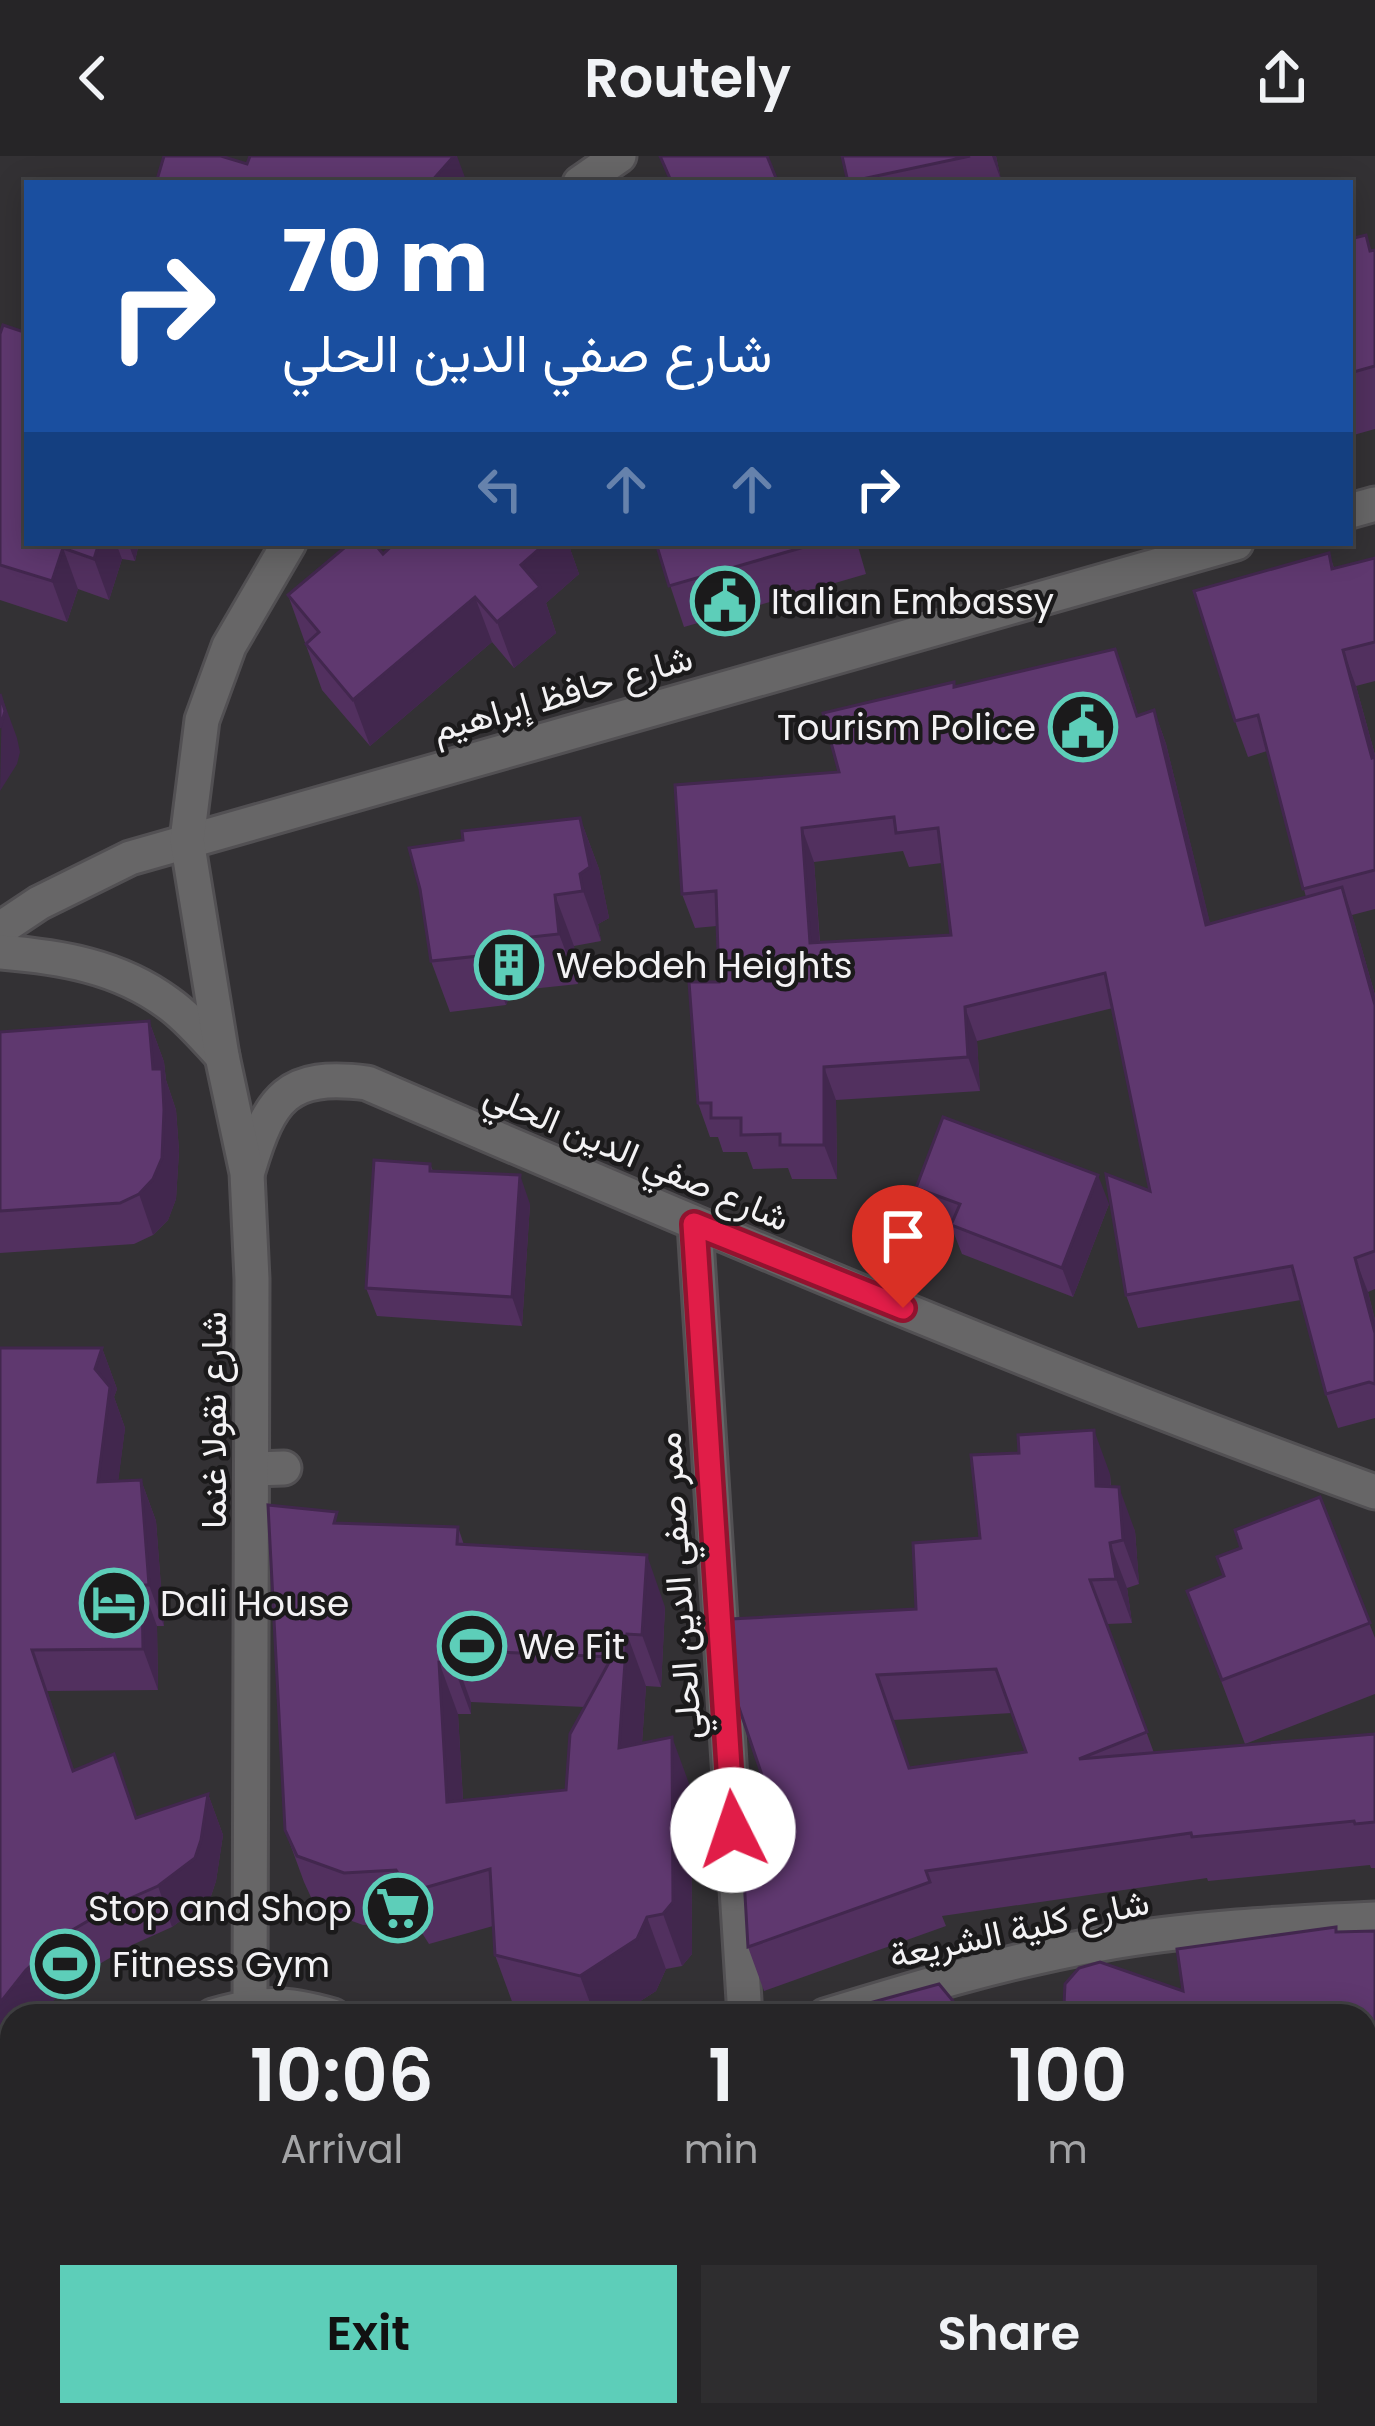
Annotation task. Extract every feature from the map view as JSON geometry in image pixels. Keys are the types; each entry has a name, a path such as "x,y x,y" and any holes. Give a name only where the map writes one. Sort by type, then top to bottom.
{"street":[{"path":"584,180 619,156"},
{"name":"شارع نقولا غنما","path":"250,2004 268,1468 247,1173 222,1056 187,840 202,720 229,646 287,546"},
{"name":"شارع حافظ إبراهيم","path":"0,929 112,866 187,840 1225,546"},
{"path":"0,952 57,957 139,985 170,1004 222,1056"},
{"name":"شارع صفي الدين الحلي","path":"247,1173 260,1130 282,1099 302,1084 332,1079 367,1083 694,1224 1070,1376 1375,1492"},
{"name":"ممر صفي الدين الحلي","path":"694,1224 744,2004"},
{"name":"شارع كلية الشريعة","path":"866,2004 1015,1961 1105,1943 1375,1919"}],"building":[{"path":"164,156 221,156 247,164 250,156 454,156 433,180 157,180"},
{"path":"660,156 767,156 777,180 671,180"},
{"path":"842,156 970,156 857,180 848,180"},
{"path":"1366,235 1370,251 1375,250 1375,366 1353,372 1353,238"},
{"path":"3,325 24,332 24,546 98,546 94,559 63,548 52,581 0,565"},
{"path":"346,546 376,546 383,554 392,546 543,546 521,565 540,587 497,622 475,597 353,700 306,644 319,632 288,595"},
{"path":"657,546 808,546 669,586"},
{"path":"1329,553 1332,569 1375,558 1375,642 1343,650 1375,757 1375,870 1303,889 1258,715 1235,721 1194,591"},
{"path":"1115,649 1137,716 1154,710 1206,925 1342,887 1375,1005 1375,1251 1355,1258 1375,1333 1375,1384 1326,1394 1292,1266 1126,1295 1106,1174 1150,1191 1105,973 965,1007 968,1057 824,1067 824,1145 780,1145 780,1134 741,1135 741,1118 711,1118 711,1103 698,1103 689,982 719,982 716,891 682,894 675,785 839,772 823,713 954,682 954,687","holes":["894,817 896,833 938,828 951,935 810,943 802,828"]},
{"path":"580,818 590,867 580,874 583,891 555,895 559,934 493,941 488,955 431,961 409,848 463,840 462,831"},
{"path":"149,1021 153,1069 162,1069 164,1110 162,1158 153,1179 139,1194 120,1203 0,1211 0,1032"},
{"path":"943,1117 1098,1175 1062,1268 951,1225 960,1204 916,1188"},
{"path":"374,1160 430,1164 430,1171 520,1175 512,1297 366,1288"},
{"path":"0,1348 102,1348 95,1369 110,1387 98,1482 141,1480 149,1585 142,1585 143,1649 32,1650 73,1771 114,1754 136,1818 208,1794 195,1858 158,1886 69,1932 26,1970 0,2003"},
{"path":"1094,1430 1096,1486 1119,1487 1123,1540 1110,1543 1116,1579 1090,1580 1147,1732 1079,1759 1375,1734 1375,1822 1192,1837 1191,1833 926,1871 930,1882 748,1947 744,1878 780,1828 735,1696 731,1619 916,1609 913,1543 980,1538 971,1455 1019,1453 1018,1435","holes":["996,1669 1026,1752 909,1768 877,1675"]},
{"path":"1320,1497 1370,1623 1222,1680 1187,1591 1224,1576 1217,1557 1241,1548 1235,1530"},
{"path":"268,1505 337,1512 334,1523 458,1527 457,1544 647,1555 642,1635 627,1634 619,1748 672,1737 673,1902 663,1914 647,1917 637,1939 580,1976 495,1955 490,1869 410,1892 396,1870 344,1873 297,1856 285,1830","holes":["452,1650 612,1657 570,1734 566,1790 447,1802 439,1662 452,1662"]},
{"path":"1336,1927 1336,1932 1375,1931 1375,2004 1064,2004 1065,1984 1079,1968 1100,1962 1183,1991 1177,1949"},
{"path":"939,1984 954,2004 866,2004"}],"place":[{"name":"Italian Embassy","path":"725,601"},
{"name":"Tourism Police","path":"1083,727"},
{"name":"Webdeh Heights","path":"509,965"},
{"name":"Dali House","path":"114,1603"},
{"name":"We Fit","path":"472,1646"},
{"name":"Stop and Shop","path":"398,1908"},
{"name":"Fitness Gym","path":"65,1964"}],"route":[{"path":"733,1830 694,1224 903,1308"}]}
